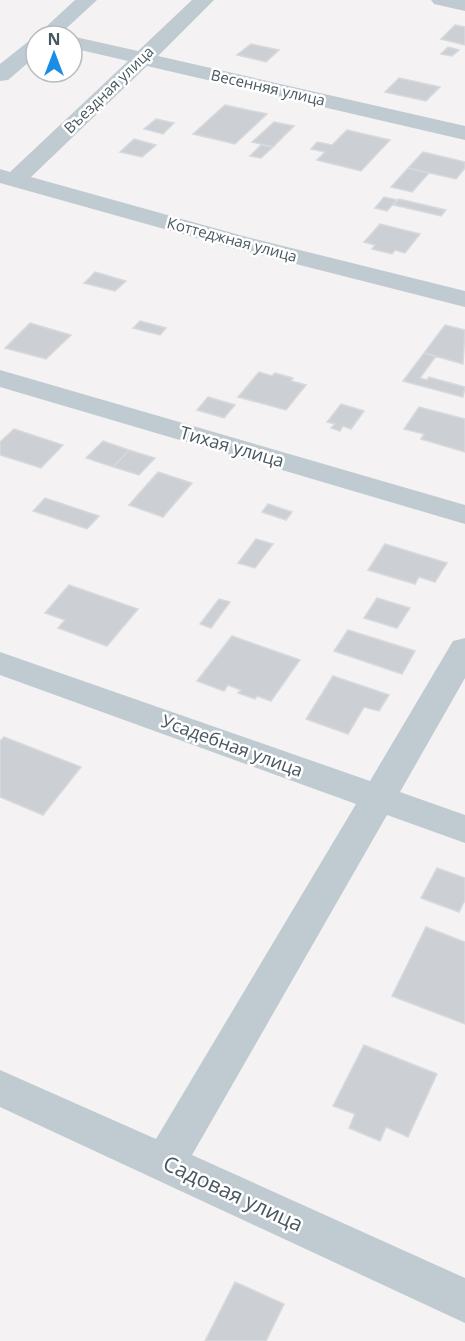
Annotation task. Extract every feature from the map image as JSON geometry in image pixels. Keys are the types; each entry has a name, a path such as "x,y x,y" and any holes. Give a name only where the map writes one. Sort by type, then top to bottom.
{"main road":[{"path":"60,24 87,0"},
{"path":"0,75 24,55"}],"street":[{"name":"Въездная улица","path":"7,178 142,59 204,0"},
{"path":"441,0 465,5"},
{"name":"Весенняя улица","path":"84,45 465,133"},
{"name":"Коттеджная улица","path":"7,178 234,241 465,299"},
{"name":"Тихая улица","path":"0,378 465,515"},
{"path":"165,1163 465,650"},
{"name":"Усадебная улица","path":"0,663 465,829"},
{"name":"Садовая улица","path":"0,1088 465,1301"}],"building":[{"path":"455,25 465,27 465,45 441,39"},
{"path":"251,44 279,50 266,62 237,55"},
{"path":"448,47 459,50 452,56 441,54"},
{"path":"399,78 440,87 426,101 385,92"},
{"path":"225,105 267,114 235,144 193,134"},
{"path":"156,119 174,123 163,134 144,129"},
{"path":"274,122 294,126 273,147 252,142"},
{"path":"347,130 390,140 361,171 317,160 325,152 311,149 317,142 332,145"},
{"path":"134,139 156,145 142,157 120,152"},
{"path":"261,145 273,147 261,158 250,156"},
{"path":"423,152 465,162 465,168 456,179 408,168"},
{"path":"408,168 429,173 412,192 391,187"},
{"path":"384,197 397,200 387,211 375,208"},
{"path":"399,199 446,210 441,216 394,205"},
{"path":"380,224 420,234 405,253 395,250 392,254 372,249 375,245 364,242"},
{"path":"95,272 126,281 115,291 84,283"},
{"path":"140,321 166,328 160,335 133,328"},
{"path":"30,323 71,335 46,359 5,348"},
{"path":"445,325 465,330 463,364 424,353"},
{"path":"424,353 436,356 420,378 427,380 429,377 465,387 463,397 403,381"},
{"path":"259,372 272,376 275,373 293,378 291,381 306,385 286,410 238,397"},
{"path":"208,397 235,405 224,418 197,410"},
{"path":"341,404 364,411 351,429 343,426 340,431 331,428 335,424 327,422"},
{"path":"419,407 465,419 465,452 421,439 424,434 404,429"},
{"path":"14,429 63,445 41,468 0,455 0,442"},
{"path":"103,441 129,450 113,467 86,458"},
{"path":"129,450 155,458 139,475 113,467"},
{"path":"158,472 192,483 163,517 129,505"},
{"path":"45,498 99,516 87,529 33,511"},
{"path":"268,504 292,512 286,520 262,512"},
{"path":"256,539 273,544 255,568 238,563"},
{"path":"385,544 447,563 435,582 419,577 415,584 368,570"},
{"path":"69,585 138,609 107,646 58,628 65,620 45,613"},
{"path":"377,598 410,608 397,628 364,618"},
{"path":"219,599 230,602 211,628 200,624"},
{"path":"348,630 415,651 402,674 334,651"},
{"path":"232,636 300,660 271,701 257,696 255,699 238,693 241,690 228,685 224,691 197,681"},
{"path":"333,676 389,695 379,711 364,707 348,734 306,719"},
{"path":"4,737 81,767 43,815 0,797 0,741"},
{"path":"437,868 465,878 465,900 459,912 421,898"},
{"path":"426,927 465,942 465,1024 392,996"},
{"path":"364,1045 437,1074 408,1137 386,1127 380,1141 349,1128 355,1114 333,1106"},
{"path":"235,1282 284,1304 266,1341 205,1341"}]}
